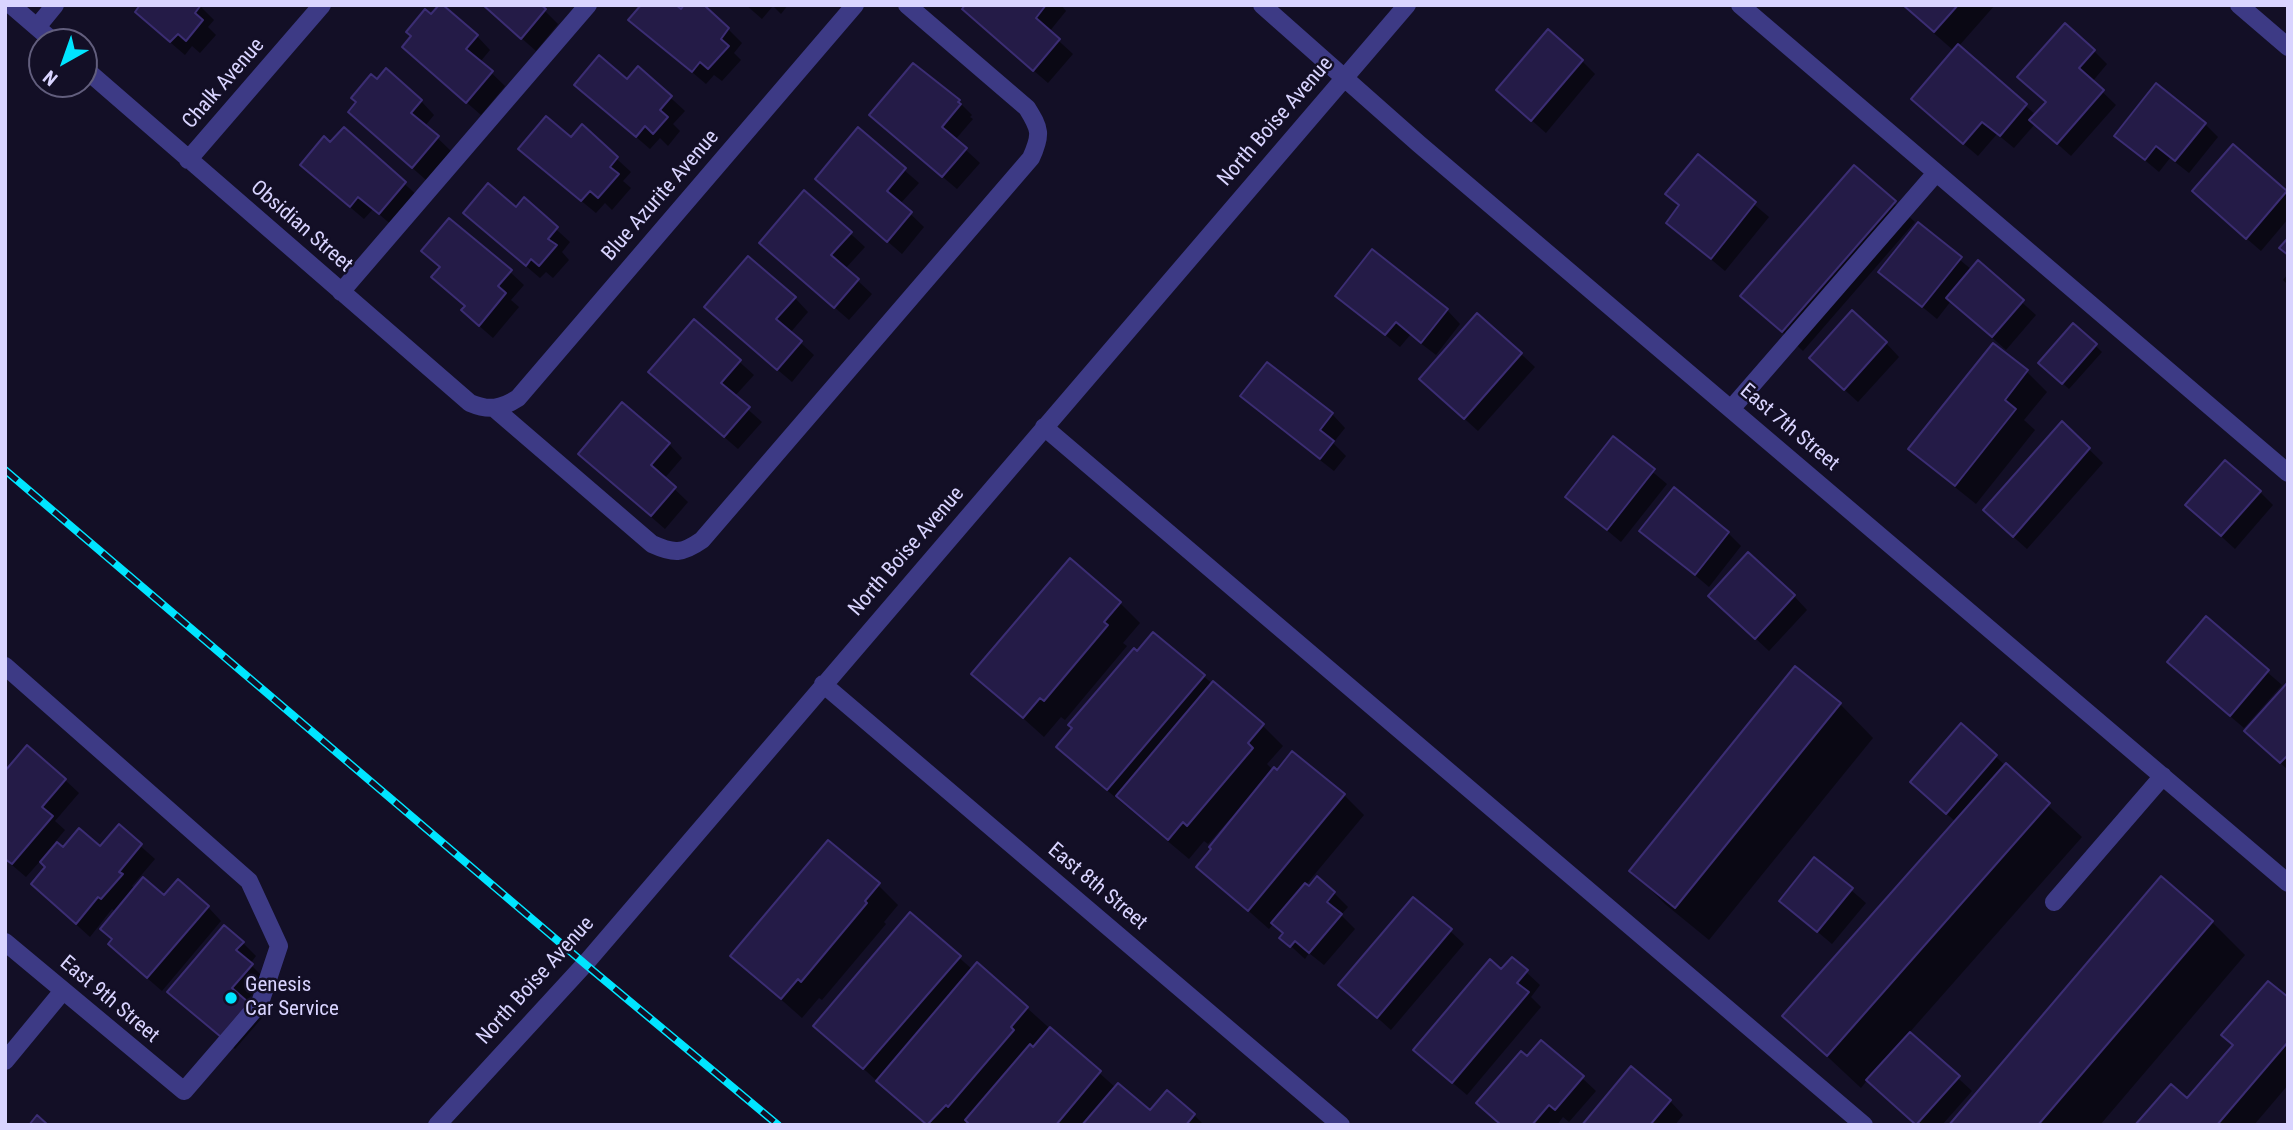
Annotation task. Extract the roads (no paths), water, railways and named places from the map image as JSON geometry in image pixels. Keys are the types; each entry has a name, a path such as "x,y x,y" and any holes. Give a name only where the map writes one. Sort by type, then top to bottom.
{"street":[{"path":"11,5 37,27 55,5"},
{"name":"Chalk Avenue","path":"188,160 322,5"},
{"path":"341,292 588,5"},
{"name":"Blue Azurite Avenue","path":"495,409 518,398 855,5"},
{"path":"495,409 652,544 669,552 687,550 702,540 1031,158 1038,141 1038,126 1027,108 907,5"},
{"name":"East 7th Street","path":"1262,5 1419,144 2288,883"},
{"name":"North Boise Avenue","path":"437,1125 585,964 1407,5"},
{"path":"1740,5 2288,473"},
{"path":"2239,5 2288,47"},
{"name":"Obsidian Street","path":"98,80 470,403 495,409"},
{"path":"1731,409 1936,173"},
{"path":"1044,427 1864,1125"},
{"name":"East 9th Street","path":"5,666 249,881 279,946 260,1003 184,1091 5,942"},
{"name":"East 8th Street","path":"823,684 1341,1125"},
{"path":"2054,902 2163,776"},
{"path":"5,1061 62,992"}],"railway":[{"path":"5,470 778,1125"}],"place":[{"name":"Genesis Car Service","path":"231,998"}]}
